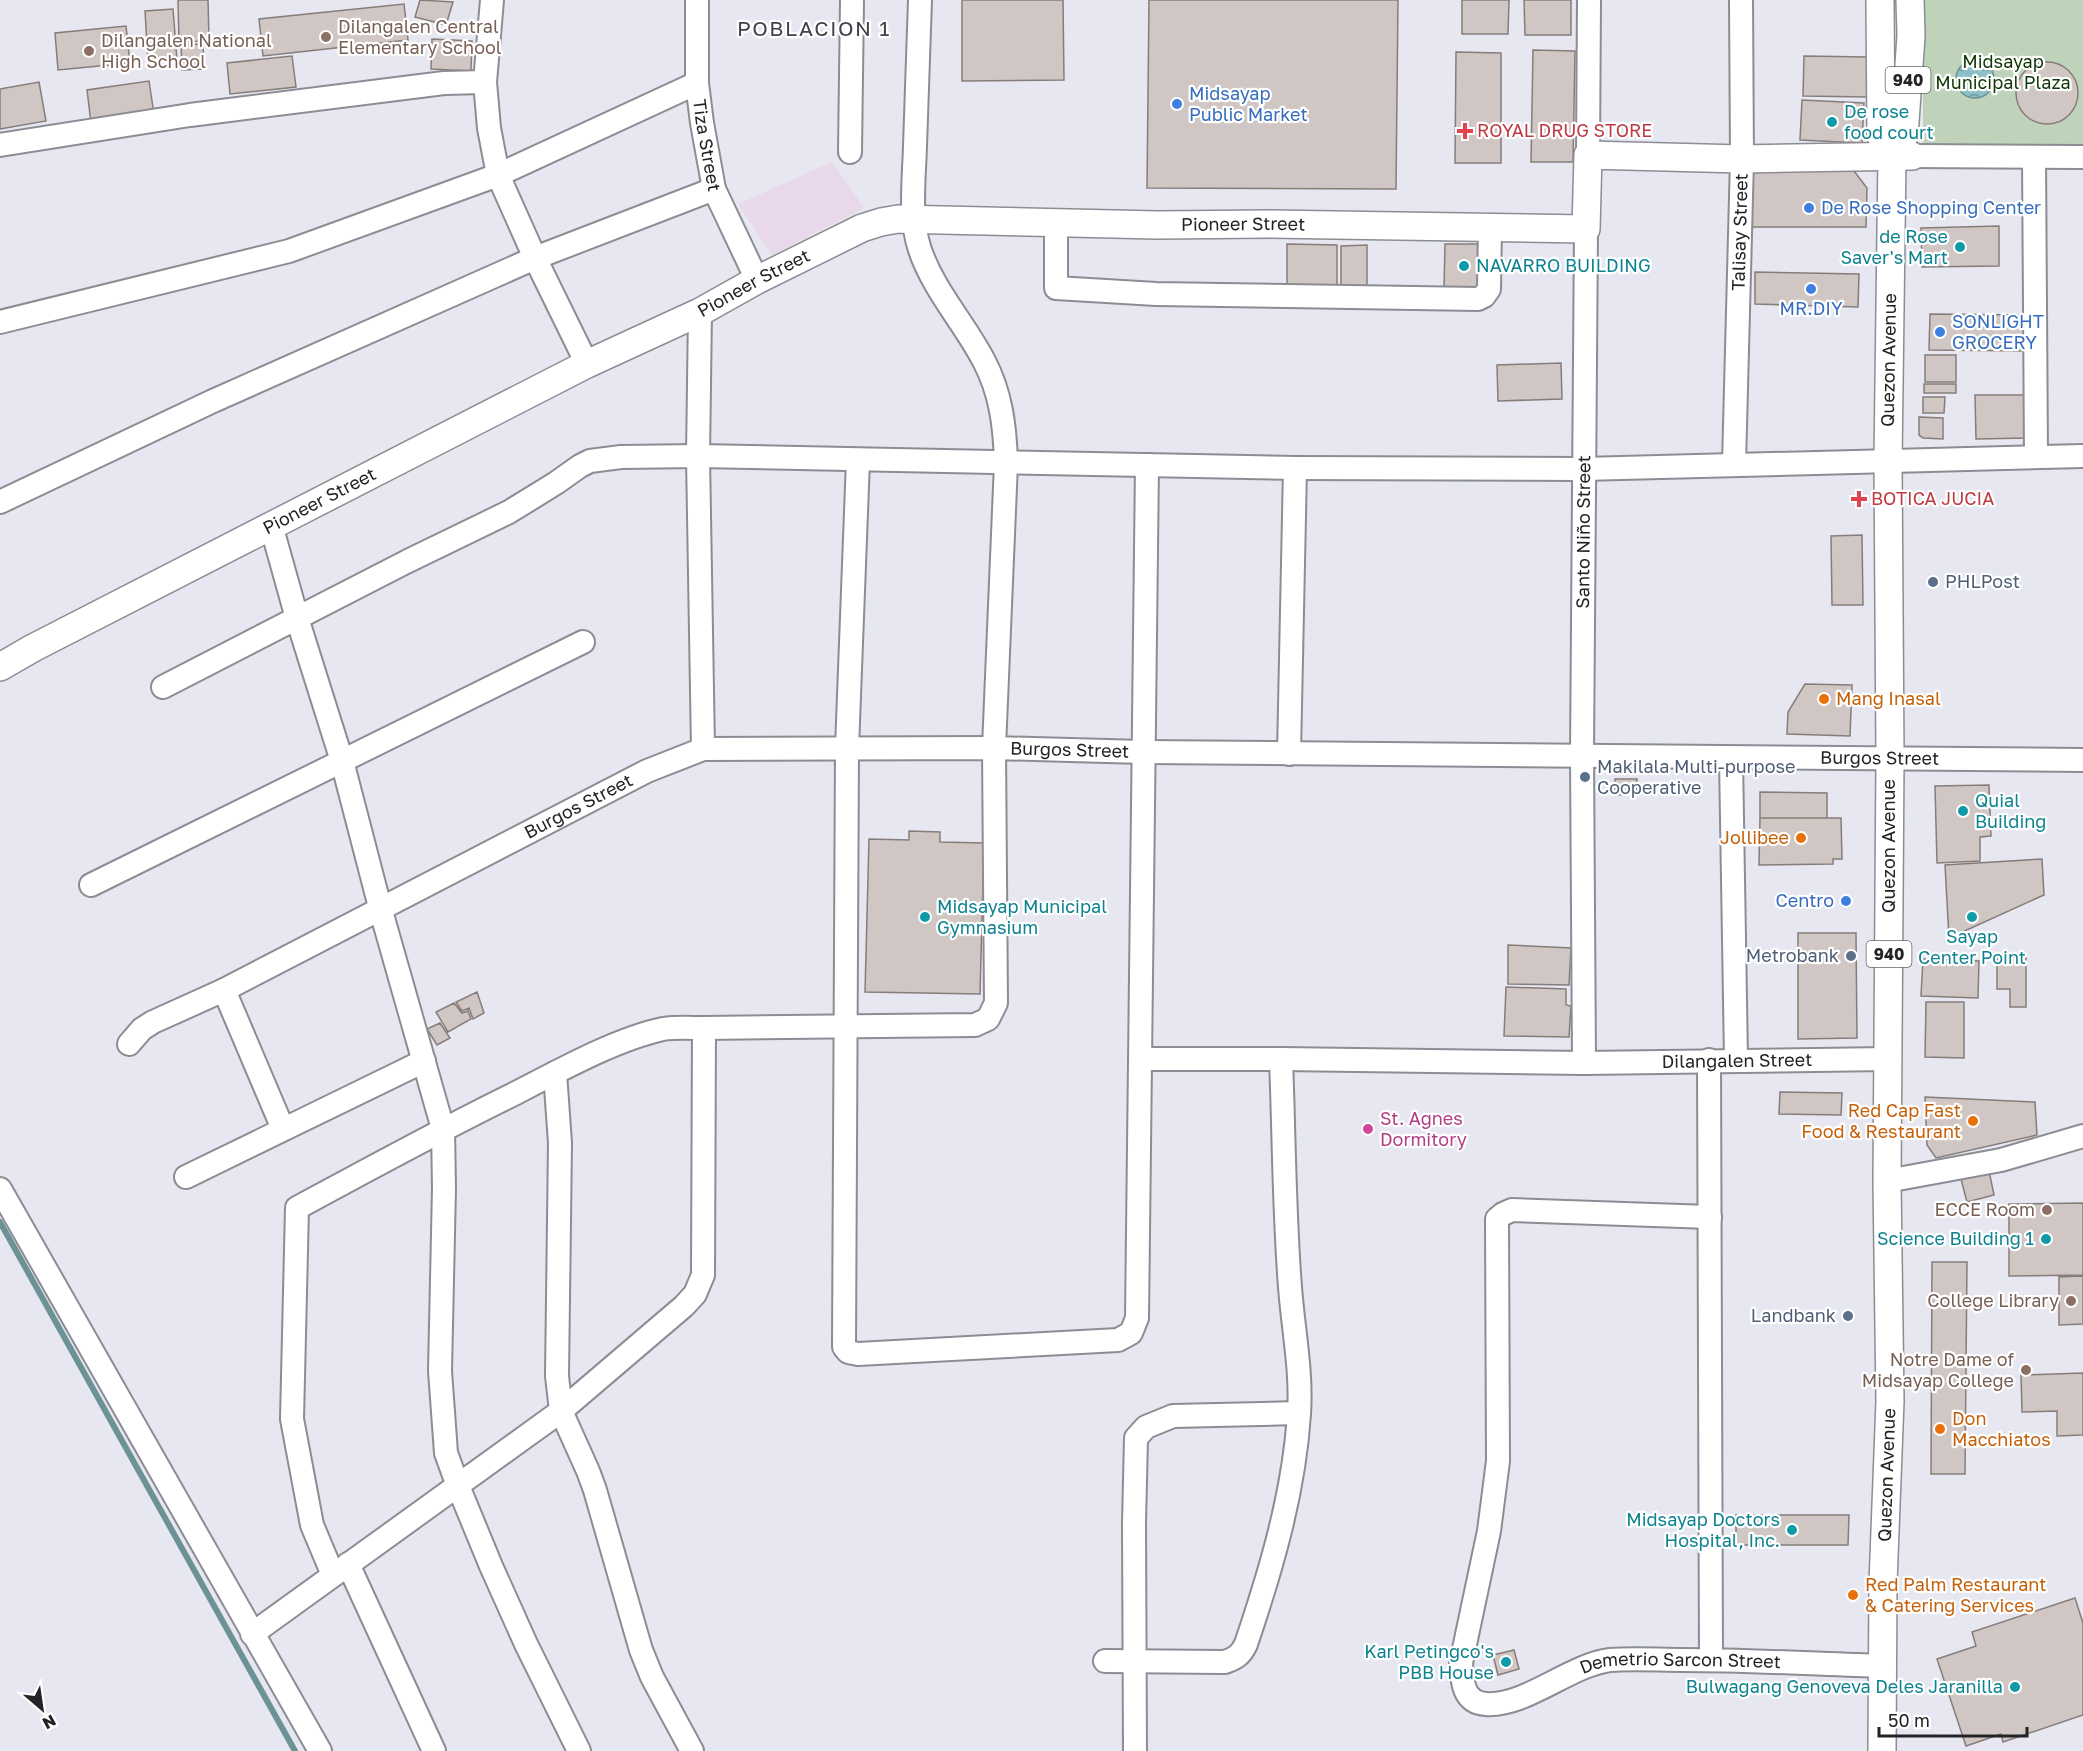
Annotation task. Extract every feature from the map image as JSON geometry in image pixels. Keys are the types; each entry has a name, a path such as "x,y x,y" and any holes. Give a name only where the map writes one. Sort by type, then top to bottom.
{"main road":[{"name":"Quezon Avenue","path":"1880,0 1881,135 1902,156"},
{"name":"Quezon Avenue","path":"1882,1751 1883,1583 1890,1401 1887,1181 1890,757 1888,460 1902,156 1911,36 1910,0"},
{"path":"1588,155 1742,159 1902,156"},
{"name":"Santo Niño Street","path":"1586,229 1588,155"},
{"name":"Pioneer Street","path":"0,667 271,525 587,364 699,312 757,280 862,228 881,222 913,219 1586,229"}],"street":[{"path":"492,0 485,82 489,128 498,175 535,258 587,364"},
{"name":"Tiza Street","path":"697,0 697,83 714,189 757,280"},
{"path":"850,152 852,0"},
{"path":"434,1751 340,1570 312,1525 292,1419 297,1208 443,1128 555,1073 645,1034 665,1029 975,1025 988,1019 996,1003 994,748 1006,463 1003,413 985,362 927,267 913,219 920,0"},
{"name":"Santo Niño Street","path":"1588,155 1589,0"},
{"name":"Talisay Street","path":"1734,464 1742,159 1741,0"},
{"path":"0,145 190,115 444,83 485,82"},
{"path":"0,322 289,251 498,175 697,83"},
{"path":"1902,156 2083,158"},
{"path":"2034,157 2036,456"},
{"path":"0,502 213,401 535,258 714,189"},
{"path":"1056,222 1056,288 1156,294 1479,299 1487,293 1490,281 1490,228"},
{"name":"Santo Niño Street","path":"1584,1063 1582,755 1586,229"},
{"path":"699,312 703,750"},
{"path":"163,687 509,512 590,461 621,457 699,456 1295,468 1583,469 2083,456"},
{"path":"858,460 847,748 844,1347 848,1352 858,1354 1119,1340 1131,1333 1137,1318 1147,465"},
{"path":"1289,754 1295,468"},
{"path":"271,525 297,618 342,761 381,911 443,1128 444,1199 440,1371 446,1454 526,1644 579,1751"},
{"path":"92,885 583,642"},
{"name":"Burgos Street","path":"129,1044 142,1029 153,1022 224,990 381,911 647,771 703,750 994,748 1289,754 2083,760"},
{"path":"1731,758 1736,1060"},
{"path":"224,990 283,1129"},
{"path":"252,1634 561,1411 684,1306 695,1294 703,1275 704,1028"},
{"name":"Dilangalen Street","path":"1141,1059 1584,1063 1888,1059"},
{"path":"1105,1661 1225,1662 1241,1655 1269,1575 1294,1468 1299,1413 1299,1381 1290,1286 1281,1059"},
{"path":"1709,1060 1711,1660"},
{"path":"186,1177 424,1061"},
{"path":"555,1073 560,1143 556,1376 561,1411 591,1481 641,1650 652,1677 692,1751"},
{"path":"1887,1181 2001,1160 2083,1136"},
{"path":"0,1189 320,1751"},
{"name":"Demetrio Sarcon Street","path":"1710,1217 1512,1210 1497,1219 1498,1461 1489,1531 1461,1663 1466,1694 1485,1704 1507,1702 1583,1667 1611,1660 1711,1660 1884,1666"},
{"path":"1136,1751 1134,1523 1136,1438 1146,1427 1173,1416 1299,1413"}],"shaded area":[{"path":"832,162 864,208 772,255 738,204"}],"green space":[{"name":"Midsayap Municipal Plaza","path":"1923,0 2083,0 2083,144 1923,145"}],"water":[{"path":"1975,60 1989,65 1994,79 1989,93 1975,98 1961,93 1956,79 1961,65"}],"building":[{"path":"178,0 208,0 209,41 179,42"},
{"path":"420,0 453,2 446,25 415,17"},
{"path":"962,0 1063,0 1064,80 962,81"},
{"path":"1149,0 1398,0 1396,189 1147,188"},
{"path":"1462,0 1509,0 1508,34 1462,34"},
{"path":"1524,0 1571,0 1571,35 1525,35"},
{"path":"404,4 408,40 263,56 259,19"},
{"path":"173,9 177,60 148,62 145,11"},
{"path":"126,26 130,63 58,70 55,33"},
{"path":"432,39 472,41 471,71 431,69"},
{"path":"203,44 204,69 182,70 181,45"},
{"path":"1533,50 1575,51 1573,162 1531,162"},
{"path":"1456,52 1501,53 1501,163 1455,163"},
{"path":"292,56 296,87 230,94 227,63"},
{"path":"1804,56 1868,57 1867,97 1803,96"},
{"path":"2041,62 2053,62 2069,71 2076,81 2078,93 2076,105 2069,115 2053,124 2041,124 2030,119 2021,110 2016,99 2016,87 2021,76 2030,67"},
{"path":"149,81 154,114 91,123 87,90"},
{"path":"39,82 46,121 0,129 0,89"},
{"name":"De rose food court","path":"1802,100 1864,103 1862,143 1800,140"},
{"name":"De Rose Shopping Center","path":"1751,171 1854,171 1867,188 1866,227 1750,227"},
{"name":"de Rose Saver's Mart","path":"1999,226 1999,266 1922,267 1921,228"},
{"path":"1287,244 1337,245 1337,289 1287,290"},
{"name":"NAVARRO BUILDING","path":"1445,244 1484,244 1484,289 1444,288"},
{"path":"1367,245 1367,291 1341,292 1341,246"},
{"path":"1755,272 1859,274 1858,307 1755,304"},
{"path":"1930,314 2031,315 2031,351 1929,350"},
{"path":"1925,355 1956,355 1956,382 1925,382"},
{"path":"1561,363 1562,399 1498,401 1497,365"},
{"path":"1924,384 1956,384 1956,393 1924,393"},
{"path":"1975,395 2029,395 2029,438 1976,439"},
{"path":"1923,397 1945,397 1944,413 1923,413"},
{"path":"1919,417 1943,418 1943,439 1923,438 1919,435"},
{"path":"1862,535 1863,605 1832,605 1831,536"},
{"name":"Mang Inasal","path":"1805,684 1852,685 1850,736 1787,734 1788,712"},
{"path":"1615,779 1637,779 1636,794 1615,795"},
{"name":"Quial Building","path":"1989,785 1991,836 1980,837 1980,861 1937,863 1935,786"},
{"path":"1760,792 1827,793 1827,818 1760,818"},
{"name":"Jollibee","path":"1760,818 1841,818 1842,859 1833,859 1833,864 1759,865"},
{"name":"Midsayap Municipal Gymnasium","path":"909,831 940,832 940,842 984,843 980,994 865,992 869,839 909,840"},
{"name":"Sayap Center Point","path":"2042,859 2044,895 1949,938 1945,865"},
{"path":"1798,933 1856,933 1857,1038 1798,1039"},
{"path":"1508,945 1571,948 1569,985 1508,984"},
{"path":"2026,953 2026,1007 2010,1007 2010,989 1997,989 1997,954"},
{"path":"1923,959 1979,961 1978,998 1921,996"},
{"path":"1506,987 1566,989 1566,1005 1571,1006 1569,1037 1504,1036"},
{"path":"477,992 484,1013 473,1019 469,1008 462,1011 456,1002"},
{"path":"1926,1002 1964,1002 1964,1058 1925,1057"},
{"path":"454,1003 462,1013 468,1011 471,1019 448,1032 436,1012"},
{"path":"440,1023 450,1038 437,1045 427,1029"},
{"path":"1780,1092 1842,1093 1841,1115 1779,1114"},
{"path":"1925,1097 2035,1102 2037,1135 1936,1158 1927,1145"},
{"path":"1989,1171 1994,1195 1967,1202 1961,1179"},
{"name":"Science Building 1","path":"2083,1203 2083,1275 2009,1276 2009,1204"},
{"path":"1932,1262 1967,1262 1965,1474 1931,1474"},
{"name":"College Library","path":"2083,1276 2083,1324 2059,1325 2059,1277"},
{"path":"2083,1373 2083,1435 2057,1436 2057,1411 2022,1412 2021,1375"},
{"name":"Midsayap Doctors Hospital, Inc.","path":"1736,1515 1849,1515 1848,1545 1736,1545"},
{"name":"Bulwagang Genoveva Deles Jaranilla","path":"2075,1598 2083,1623 2083,1715 2003,1742 2001,1734 1966,1746 1937,1659 1976,1646 1972,1632"},
{"name":"Karl Petingco's PBB House","path":"1514,1650 1519,1669 1498,1675 1493,1655"}],"waterway":[{"path":"0,1222 295,1751"}],"place":[{"name":"Dilangalen Central Elementary School","path":"326,37"},
{"name":"Dilangalen National High School","path":"89,51"},
{"name":"Midsayap Public Market","path":"1177,104"},
{"name":"De rose food court","path":"1832,122"},
{"name":"ROYAL DRUG STORE","path":"1465,131"},
{"name":"De Rose Shopping Center","path":"1809,208"},
{"name":"de Rose Saver's Mart","path":"1960,247"},
{"name":"NAVARRO BUILDING","path":"1464,266"},
{"name":"MR.DIY","path":"1811,289"},
{"name":"SONLIGHT GROCERY","path":"1940,332"},
{"name":"BOTICA JUCIA","path":"1859,499"},
{"name":"PHLPost","path":"1933,582"},
{"name":"Mang Inasal","path":"1824,699"},
{"name":"Makilala Multi-purpose Cooperative","path":"1585,777"},
{"name":"Quial Building","path":"1963,811"},
{"name":"Jollibee","path":"1801,838"},
{"name":"Centro","path":"1846,901"},
{"name":"Midsayap Municipal Gymnasium","path":"925,917"},
{"name":"Sayap Center Point","path":"1972,917"},
{"name":"Metrobank","path":"1851,956"},
{"name":"Red Cap Fast Food & Restaurant","path":"1973,1121"},
{"name":"St. Agnes Dormitory","path":"1368,1129"},
{"name":"ECCE Room","path":"2047,1210"},
{"name":"Science Building 1","path":"2046,1239"},
{"name":"College Library","path":"2071,1301"},
{"name":"Landbank","path":"1848,1316"},
{"name":"Notre Dame of Midsayap College","path":"2026,1370"},
{"name":"Don Macchiatos","path":"1940,1429"},
{"name":"Midsayap Doctors Hospital, Inc.","path":"1792,1530"},
{"name":"Red Palm Restaurant & Catering Services","path":"1853,1595"},
{"name":"Karl Petingco's PBB House","path":"1506,1662"},
{"name":"Bulwagang Genoveva Deles Jaranilla","path":"2015,1687"}],"district":[{"name":"POBLACION 1","path":"814,29"}]}
